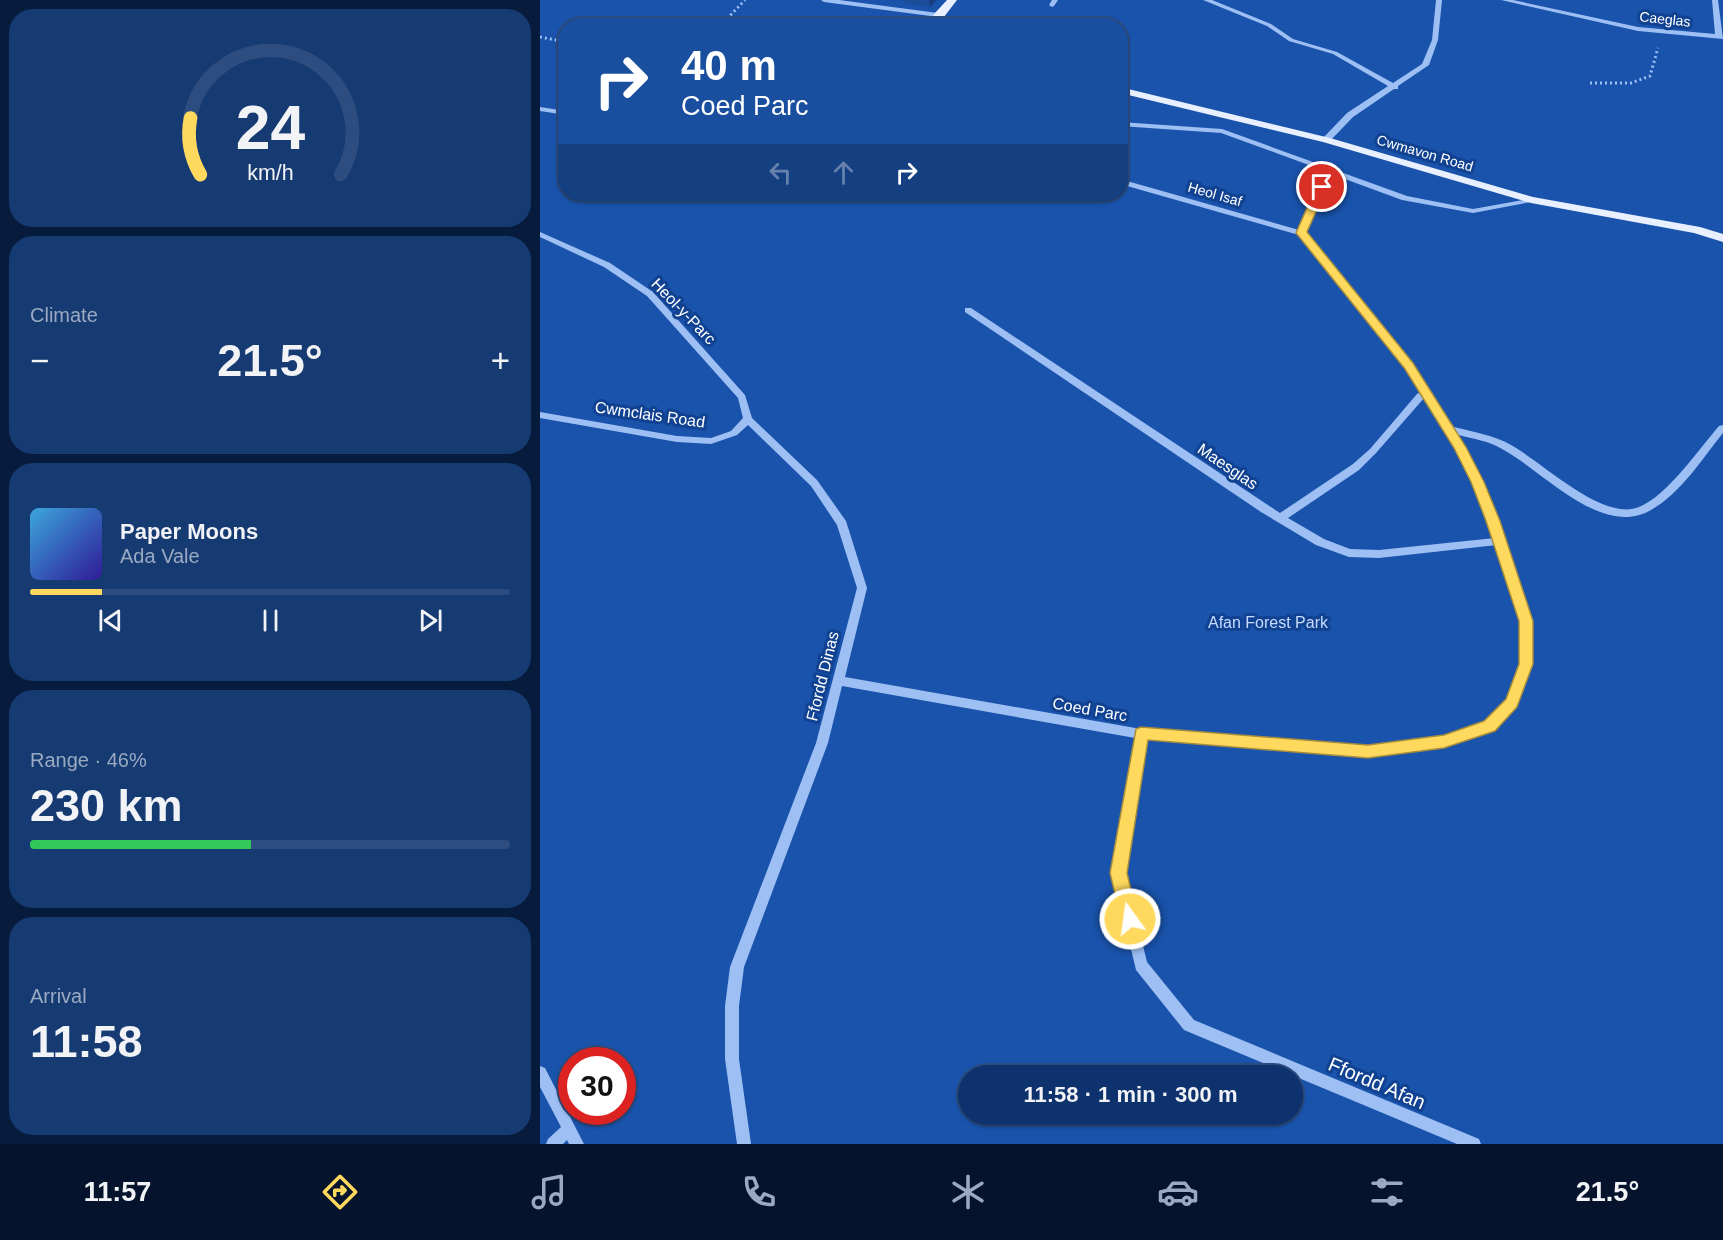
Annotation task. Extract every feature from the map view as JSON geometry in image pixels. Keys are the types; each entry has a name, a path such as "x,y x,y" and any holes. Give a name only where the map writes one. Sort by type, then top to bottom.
{"main road":[{"path":"936,18 952,0"},
{"name":"Cwmavon Road","path":"1128,92 1326,140 1531,200 1696,230 1723,238"}],"street":[{"path":"824,0 938,15"},
{"path":"1206,0 1269,25 1292,40 1335,53 1395,87"},
{"path":"1326,140 1350,115 1425,65 1435,39 1439,0"},
{"name":"Caeglas","path":"1504,0 1597,21 1721,37 1714,0"},
{"path":"540,109 558,112"},
{"path":"1128,125 1222,131 1405,198 1473,211 1531,200"},
{"path":"1302,233 1322,187 1332,172"},
{"name":"Heol Isaf","path":"1128,183 1302,233"},
{"name":"Coed Parc","path":"838,681 1141,734 1368,752 1444,742 1489,726 1512,702 1526,664 1526,621 1501,541 1478,482 1450,429 1427,393 1409,366 1302,233"},
{"name":"Heol-y-Parc","path":"540,234 607,265 650,294 742,397 748,419"},
{"name":"Maesglas","path":"968,310 1320,542 1349,553 1379,554 1501,541"},
{"path":"1281,518 1356,467 1373,451 1420,396 1427,393"},
{"name":"Cwmclais Road","path":"540,415 677,439 711,441 734,433 748,419"},
{"name":"Ffordd Dinas","path":"744,1144 732,1059 732,1006 737,967 822,743 862,588 842,524 814,483 748,419"},
{"path":"1450,429 1506,446 1579,495 1618,515 1638,512 1660,499 1722,428"},
{"name":"Ffordd Afan","path":"1141,734 1119,873 1141,965 1175,1008 1189,1025 1474,1144"},
{"path":"540,1073 577,1144"},
{"path":"553,1144 568,1130"}],"path":[{"path":"728,18 745,0"},
{"path":"1590,83 1599,81 1631,85 1650,76 1661,31"},
{"path":"540,37 558,40"}],"green space":[{"name":"Afan Forest Park","path":"540,0 1723,0 1723,1144 540,1144"}],"route":[{"path":"1130,919 1119,873 1141,734 1368,752 1444,742 1489,726 1512,702 1526,664 1526,621 1501,541 1478,482 1460,447 1409,366 1302,233 1322,187"}]}
